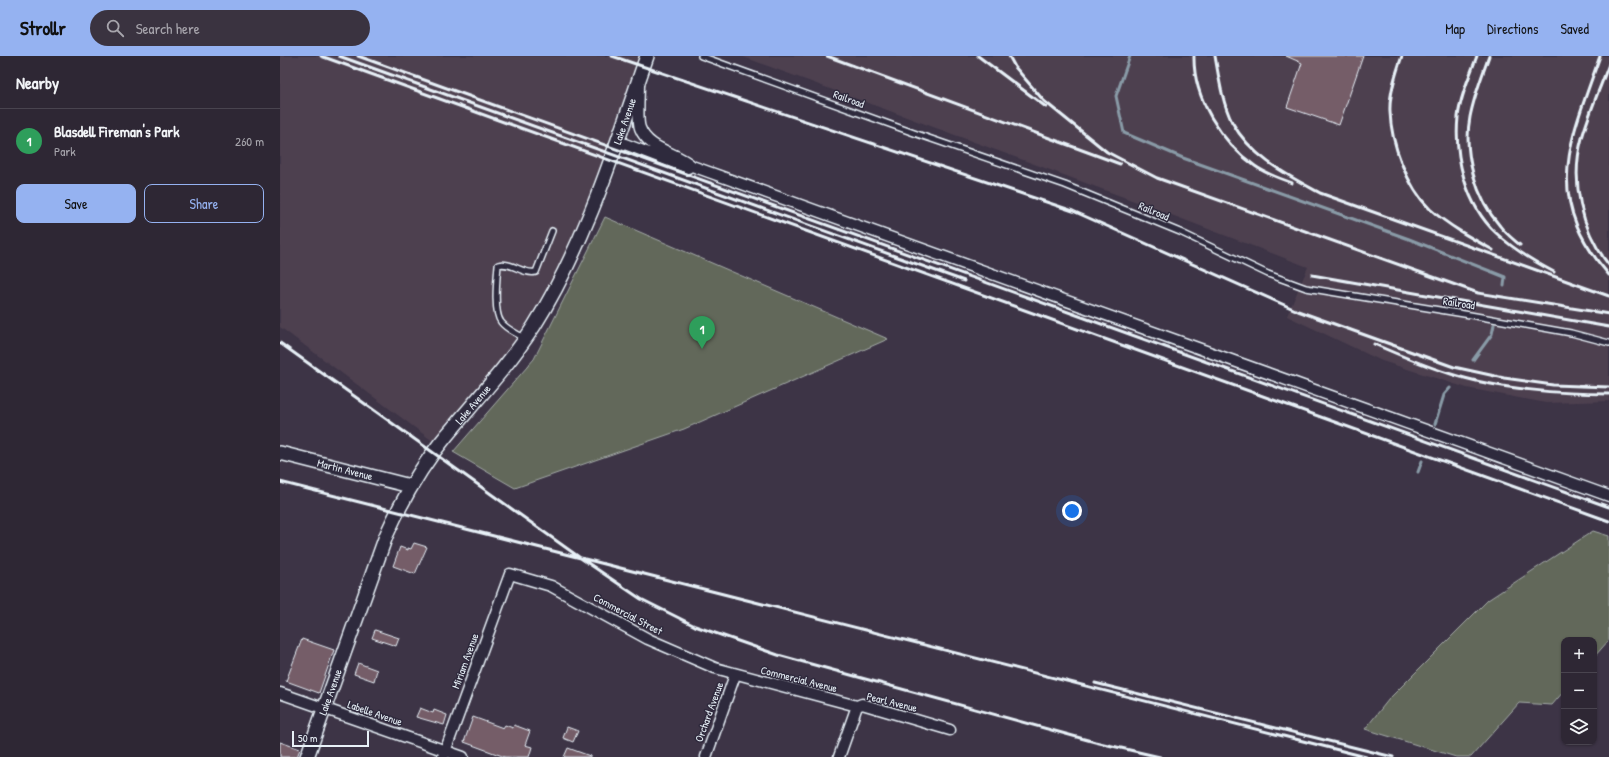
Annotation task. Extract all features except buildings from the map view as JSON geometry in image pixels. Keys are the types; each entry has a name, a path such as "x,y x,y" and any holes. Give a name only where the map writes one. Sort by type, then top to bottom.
{"street":[{"name":"Lake Avenue","path":"307,757 326,709 386,536 410,486 446,436 482,396 525,338 555,290 575,252 592,212 647,56"},
{"path":"639,81 640,128 650,143 685,160 692,166 1609,496"},
{"path":"617,142 688,168 692,166"},
{"name":"Martin Avenue","path":"280,453 410,486"},
{"name":"Commercial Street","path":"510,574 551,586 669,649 735,675"},
{"name":"Miriam Avenue","path":"444,754 510,574"},
{"name":"Commercial Avenue","path":"735,675 858,706"},
{"name":"Orchard Avenue","path":"706,757 735,675"},
{"name":"Labelle Avenue","path":"280,692 444,754 463,757"},
{"name":"Pearl Avenue","path":"839,757 858,706 862,704 950,730"}],"lane":[{"name":"Railroad","path":"701,56 914,134 1065,185 1180,232 1268,274 1306,288 1571,333 1609,343"},
{"path":"525,338 505,327 499,320 496,304 498,265 503,264 530,273 536,272 552,231"}],"shaded area":[{"path":"280,56 644,56 587,213 528,330 434,442 280,327"},
{"path":"741,56 1609,56 1609,401 1546,403 1467,388 1382,361 1287,316 1308,267 1156,209"}],"green space":[{"path":"605,217 888,339 684,429 515,488 453,452 534,359"},
{"path":"1593,531 1609,536 1609,640 1597,654 1597,637 1561,637 1561,694 1552,705 1519,703 1471,757 1456,757 1365,729 1389,699 1488,600"}],"waterway":[{"path":"1130,56 1116,96 1124,133 1183,158 1409,239 1505,277 1504,286"},
{"path":"1473,360 1492,334 1494,325"},
{"path":"1435,424 1444,395 1450,388"},
{"path":"1418,472 1422,461"}],"railway":[{"path":"321,56 1609,521"},
{"path":"339,56 964,281"},
{"path":"358,56 1609,507"},
{"path":"612,56 1073,211 1298,311 1454,367 1504,378 1553,385 1609,387"},
{"path":"827,56 1120,164"},
{"path":"978,56 1046,107"},
{"path":"1009,56 1015,67 1044,101 1107,152 1157,178 1478,293 1609,314"},
{"path":"1194,56 1198,88 1211,118 1220,132 1231,145 1259,169 1292,183"},
{"path":"1215,56 1223,98 1232,122 1240,134 1259,155 1283,172 1320,193 1609,296"},
{"path":"1402,56 1395,76 1390,112 1393,137 1408,177 1414,189 1430,209 1452,226 1493,250"},
{"path":"1477,56 1463,94 1458,117 1458,148 1464,180 1477,209 1496,233 1538,264 1554,272"},
{"path":"1489,56 1470,117 1468,131 1470,160 1473,175 1484,203 1502,229 1520,245"},
{"path":"1600,56 1579,116 1572,143 1568,168 1568,194 1575,220 1588,247 1609,275"},
{"path":"1609,64 1582,138 1577,171 1580,204 1585,221 1599,251 1609,265"},
{"path":"1312,275 1609,327"},
{"path":"280,343 579,557 641,599 695,626 778,655 1095,742 1160,757"},
{"path":"1374,344 1441,371 1469,379 1529,390 1609,394"},
{"path":"280,482 1366,757"},
{"path":"1095,683 1393,757"}],"place":[{"name":"Blasdell Fireman's Park","path":"702,349"}]}
